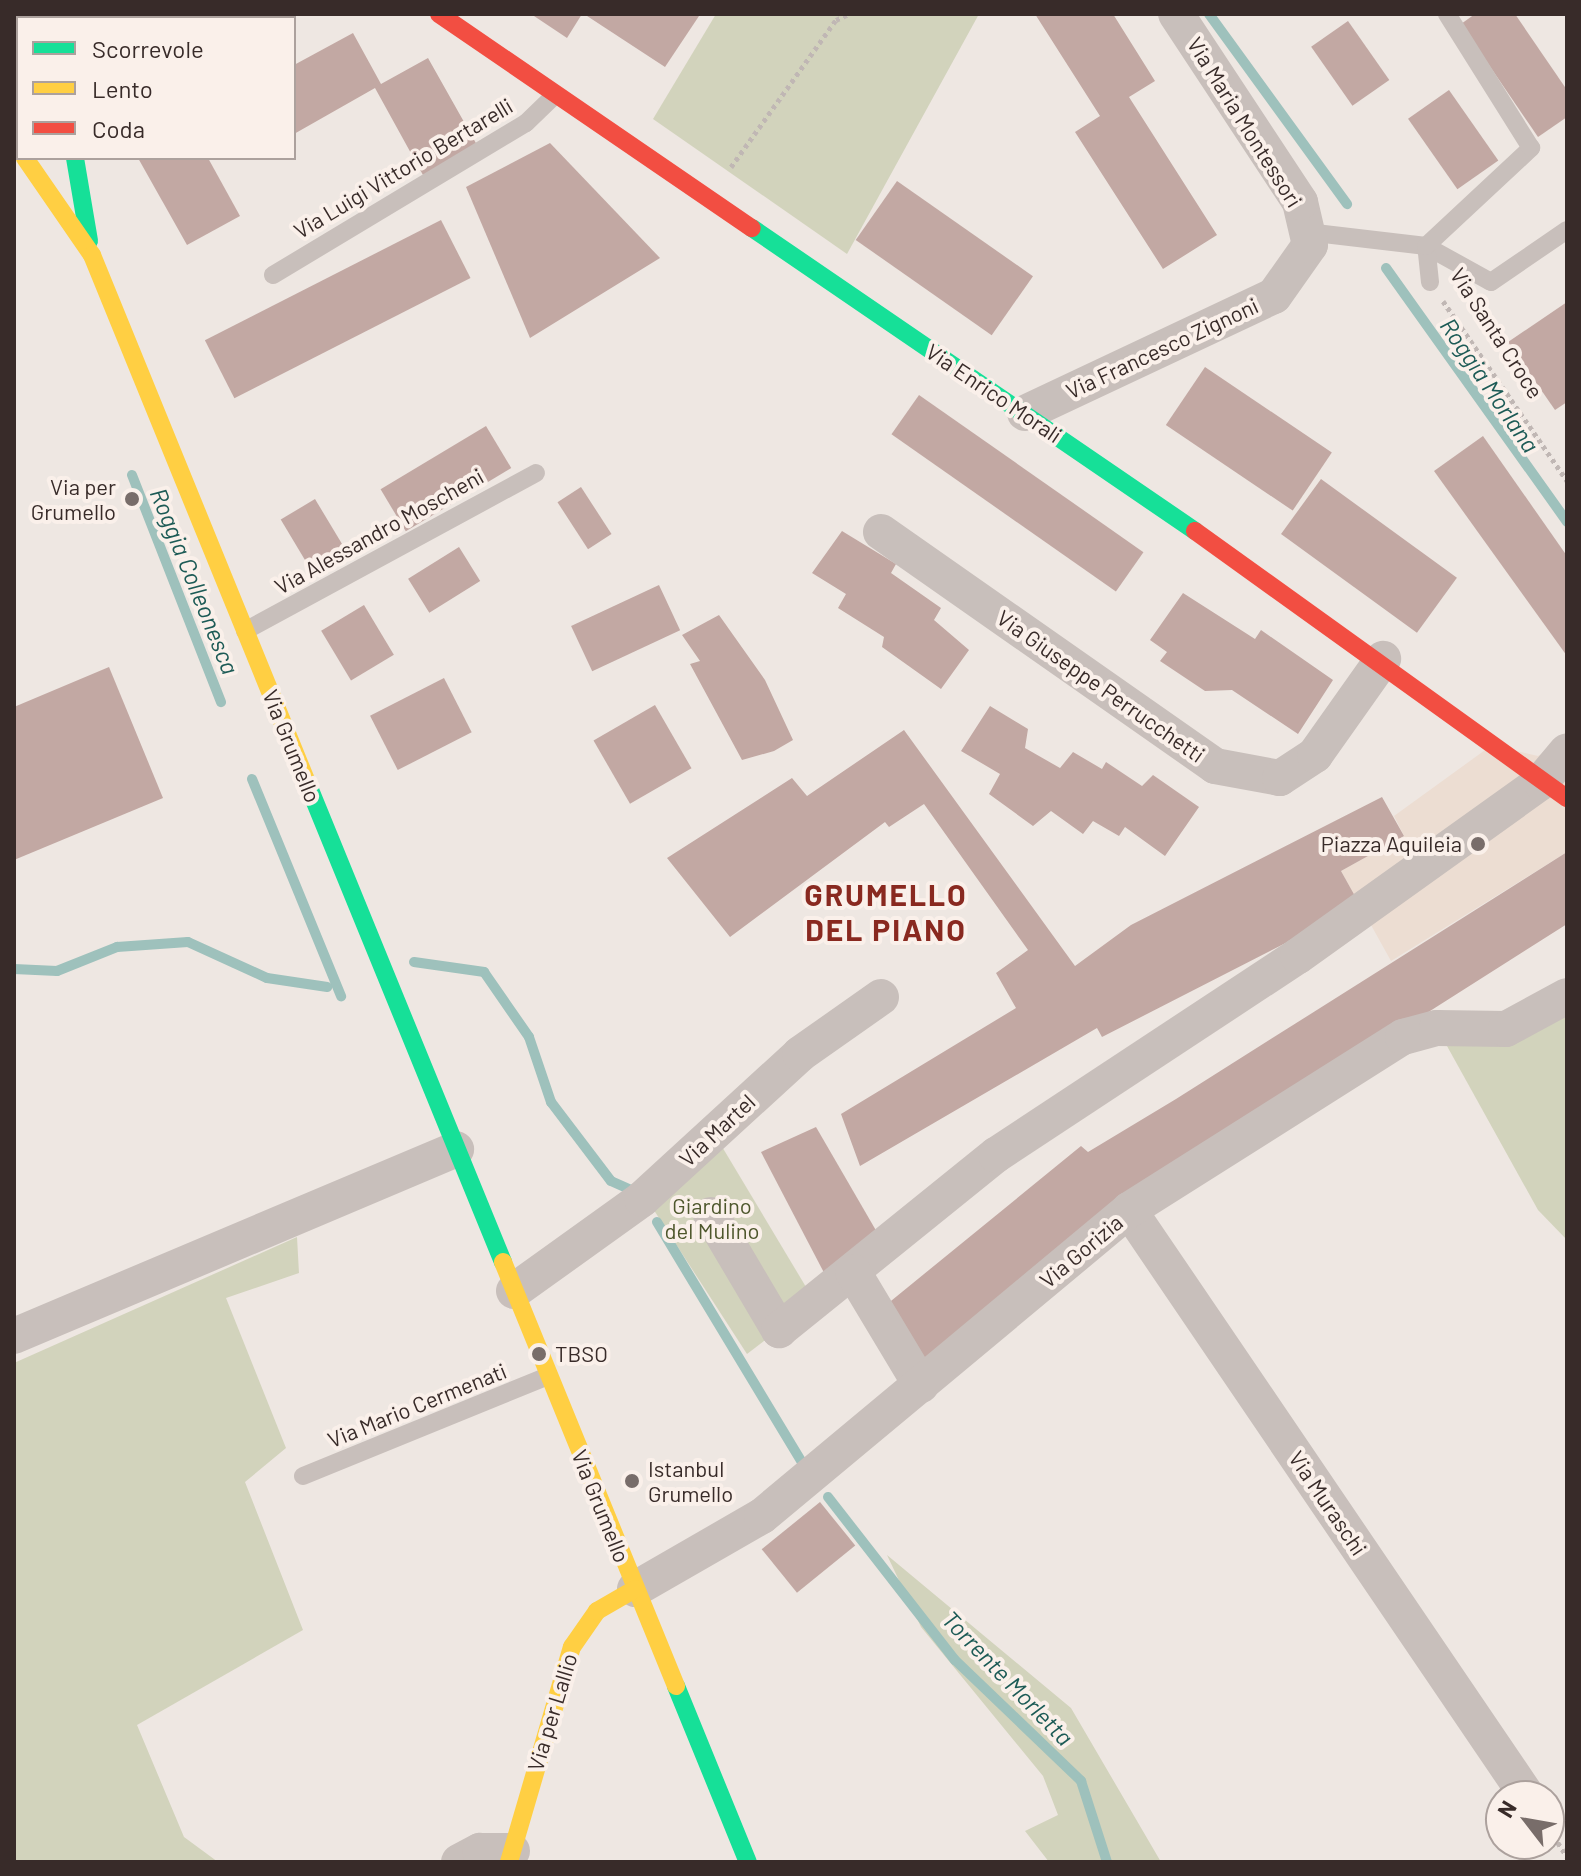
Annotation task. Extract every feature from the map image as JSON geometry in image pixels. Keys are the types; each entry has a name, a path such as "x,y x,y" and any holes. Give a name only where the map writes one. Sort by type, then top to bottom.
{"main road":[{"path":"83,16 134,14"},
{"name":"Via Enrico Morali","path":"439,14 553,97 1025,413 1383,659 1554,790"},
{"name":"Via Grumello","path":"26,160 92,255"},
{"name":"Via Grumello","path":"75,160 92,255 748,1862"},
{"name":"Via per Lallio","path":"511,1856 572,1647 597,1611 635,1589"}],"street":[{"name":"Via Maria Montessori","path":"1176,14 1300,202 1307,232"},
{"name":"Via Francesco Zignoni","path":"1025,413 1274,296 1310,245 1307,232"},
{"name":"Via Giuseppe Perrucchetti","path":"881,532 1215,766 1280,778 1315,755 1383,659"},
{"path":"711,1215 779,1330 996,1155 1554,790 1567,751"},
{"name":"Via Gorizia","path":"635,1589 749,1525 1129,1210 1403,1037 1437,1028 1506,1029 1567,996"},
{"name":"Via Martel","path":"514,1291 642,1199 800,1054 881,997"},
{"path":"14,1336 456,1149"},
{"name":"Via Muraschi","path":"1129,1210 1516,1780"},
{"path":"853,1272 921,1385"},
{"path":"459,1862 480,1851 511,1856"}],"lane":[{"path":"1426,246 1531,148 1447,14"},
{"name":"Via Luigi Vittorio Bertarelli","path":"273,275 526,123 553,97"},
{"name":"Via Santa Croce","path":"1307,232 1426,246 1491,282 1567,230"},
{"name":"Via Santa Croce","path":"1426,246 1430,282"},
{"name":"Via Alessandro Moscheni","path":"245,631 536,473"},
{"name":"Via Mario Cermenati","path":"303,1476 548,1376"}],"path":[{"path":"707,201 835,17 849,14"},
{"name":"Via Santa Croce","path":"1430,282 1567,481"}],"green space":[{"path":"716,14 979,14 847,254 653,119"},
{"path":"1567,996 1567,1240 1538,1210 1437,1028"},
{"name":"Giardino del Mulino","path":"718,1140 815,1302 747,1354 648,1201"},
{"path":"297,1237 299,1273 226,1298 286,1448 245,1482 303,1630 137,1725 184,1837 218,1862 14,1862 14,1363"},
{"path":"887,1555 1071,1708 1161,1862 1049,1862 1025,1831 1058,1815 1043,1776 921,1627"}],"shaded area":[{"name":"Piazza Aquileia","path":"1567,739 1567,852 1391,961 1341,871 1404,836 1394,816 1492,745 1538,756"}],"building":[{"path":"531,14 582,14 567,38"},
{"path":"584,14 695,14 699,16 665,67"},
{"path":"1035,14 1113,14 1155,81 1129,97 1217,235 1163,269 1075,132 1100,116"},
{"path":"1475,14 1515,14 1567,90 1567,117 1538,137 1461,24"},
{"path":"1348,21 1389,80 1352,106 1311,47"},
{"path":"353,33 381,84 428,58 477,145 423,175 375,88 296,133 296,64"},
{"path":"1449,90 1498,160 1457,189 1408,119"},
{"path":"550,143 660,258 530,338 466,187"},
{"path":"139,160 209,160 240,216 187,245"},
{"path":"897,181 1033,276 992,335 856,240"},
{"path":"441,220 471,278 234,398 205,340"},
{"path":"1567,302 1567,402 1555,410 1508,342"},
{"path":"1205,367 1332,453 1293,511 1166,425"},
{"path":"919,395 1143,552 1116,591 891,434"},
{"path":"486,426 511,468 406,531 381,489"},
{"path":"1483,436 1567,556 1567,656 1434,471"},
{"path":"1321,479 1457,578 1417,633 1281,534"},
{"path":"581,487 611,534 588,549 558,502"},
{"path":"315,499 349,556 315,576 281,520"},
{"path":"842,531 896,564 891,573 941,608 934,620 969,650 941,689 882,647 884,637 838,608 846,594 812,573"},
{"path":"459,547 480,581 429,613 408,579"},
{"path":"659,585 680,630 592,671 571,626"},
{"path":"1183,593 1255,639 1261,630 1333,680 1298,734 1232,690 1205,691 1160,661 1167,652 1150,640"},
{"path":"364,605 394,655 351,680 321,631"},
{"path":"719,615 765,680 793,740 774,751 742,760 690,664 700,661 682,635"},
{"path":"109,667 163,798 14,860 14,707"},
{"path":"444,678 472,732 398,770 370,716"},
{"path":"655,705 692,768 630,804 594,740"},
{"path":"990,706 1028,729 1025,748 1060,768 1073,752 1102,769 1106,762 1142,786 1153,775 1199,807 1165,856 1125,827 1119,836 1093,821 1083,834 1051,811 1033,826 989,794 1000,774 961,751"},
{"path":"904,730 1075,966 1131,925 1382,797 1404,836 1341,871 1360,905 1102,1037 1097,1028 860,1166 841,1114 1016,1008 996,973 1028,950 924,804 889,827 885,822 730,937 667,858 792,778 807,796"},
{"path":"1567,852 1567,924 1419,1018 917,1377 875,1314 1081,1146 1088,1152 1176,1099"},
{"path":"816,1127 885,1246 832,1288 761,1152"},
{"path":"820,1502 855,1546 797,1593 762,1549"}],"waterway":[{"name":"Roggia Morlana","path":"1209,14 1347,204"},
{"name":"Roggia Morlana","path":"1386,268 1567,522"},
{"name":"Roggia Colleonesca","path":"132,475 221,702"},
{"name":"Roggia Colleonesca","path":"252,779 341,996"},
{"name":"Torrente Morletta","path":"14,969 57,971 117,947 188,942 267,978 327,987"},
{"name":"Torrente Morletta","path":"414,962 484,972 529,1037 551,1102 611,1181 636,1192"},
{"name":"Torrente Morletta","path":"657,1222 802,1462"},
{"name":"Torrente Morletta","path":"828,1497 955,1660 1081,1781 1107,1862"}],"traffic: fast":[{"path":"75,160 89,241"},
{"path":"752,228 1195,531"},
{"path":"306,780 503,1262"},
{"path":"676,1686 748,1862"}],"traffic: slow":[{"path":"83,15 134,14"},
{"path":"26,160 92,255 306,780"},
{"path":"503,1262 676,1686"},
{"path":"509,1862 572,1647 597,1611 635,1589"}],"traffic: jam":[{"path":"439,14 752,228"},
{"path":"1195,531 1567,798"}],"place":[{"name":"Via per Grumello","path":"132,499"},
{"name":"Piazza Aquileia","path":"1478,844"},
{"name":"TBSO","path":"539,1354"},
{"name":"Istanbul Grumello","path":"632,1481"}],"district":[{"name":"GRUMELLO DEL PIANO","path":"886,911"}]}
